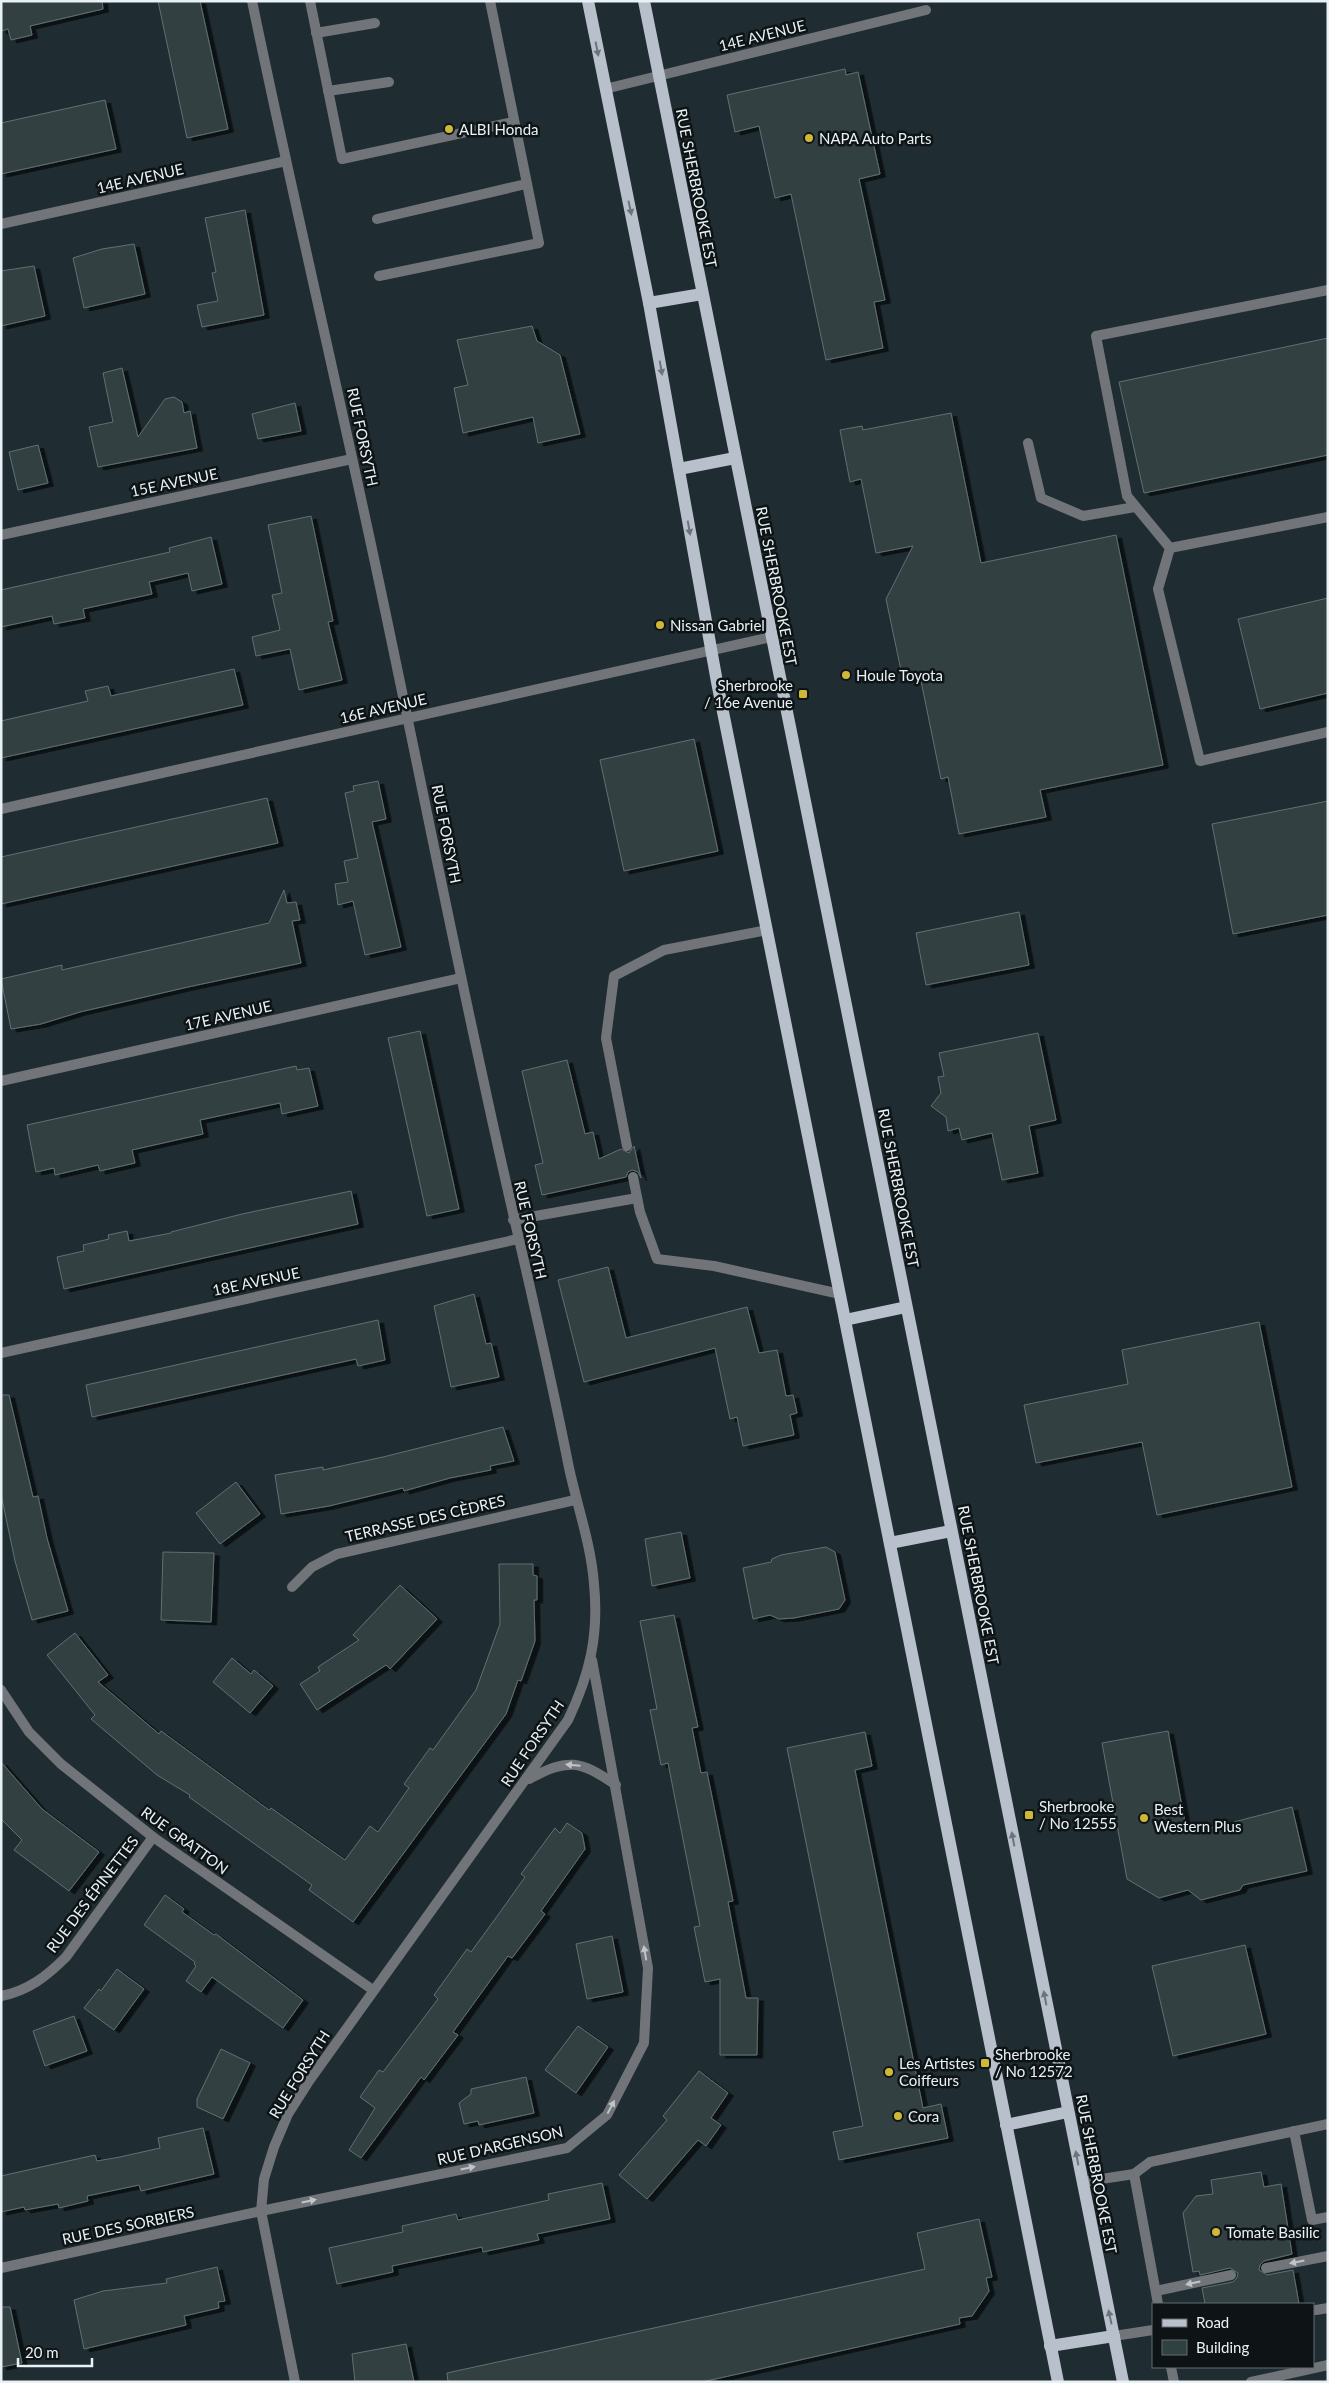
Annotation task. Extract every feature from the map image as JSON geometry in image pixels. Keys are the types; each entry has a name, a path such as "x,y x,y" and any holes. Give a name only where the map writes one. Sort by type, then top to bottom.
{"main road":[{"path":"588,1 649,303 711,650 1058,2382"},
{"name":"RUE SHERBROOKE EST","path":"644,1 1123,2382"},
{"path":"649,303 702,294"},
{"path":"679,469 735,458"},
{"path":"845,1320 906,1307"},
{"path":"890,1544 951,1531"},
{"path":"1006,2125 1068,2112"},
{"path":"1050,2346 1114,2336"}],"street":[{"name":"RUE FORSYTH","path":"252,1 408,718 460,978 513,1220 553,1390 575,1500 588,1546 594,1578 596,1616 592,1658 582,1690 568,1720 373,1990 288,2114 274,2147 264,2179 261,2211 295,2382"},
{"path":"310,1 342,159 513,122"},
{"path":"379,276 538,243 490,1"},
{"name":"14E AVENUE","path":"605,89 926,10"},
{"path":"316,33 375,22"},
{"path":"328,91 389,82"},
{"name":"14E AVENUE","path":"1,224 286,161"},
{"path":"377,219 526,184"},
{"path":"1170,548 1127,496 1096,336 1328,290"},
{"path":"1028,443 1041,498 1083,516 1135,506"},
{"name":"15E AVENUE","path":"1,535 352,459"},
{"path":"1170,548 1328,516"},
{"path":"1170,548 1158,589 1200,761 1328,732"},
{"name":"16E AVENUE","path":"1,809 771,637"},
{"path":"627,1146 606,1038 614,976 664,950 767,930"},
{"name":"17E AVENUE","path":"1,1081 460,978"},
{"path":"633,1178 657,1260 714,1266 840,1294"},
{"path":"513,1220 638,1198"},
{"name":"18E AVENUE","path":"1,1352 518,1239"},
{"name":"TERRASSE DES CÈDRES","path":"292,1587 312,1567 337,1554 575,1500"},
{"name":"RUE D'ARGENSON","path":"261,2211 567,2148 607,2116 644,2043 648,1968 592,1658"},
{"name":"RUE GRATTON","path":"1,1690 29,1732 61,1764 153,1837 373,1990"},
{"path":"525,1781 552,1767 571,1763 591,1768 616,1785"},
{"name":"RUE DES ÉPINETTES","path":"1,1996 15,1993 33,1984 51,1972 66,1957 153,1837"},
{"path":"1082,2182 1134,2174 1150,2162 1328,2124"},
{"path":"1294,2131 1312,2220 1328,2217"},
{"path":"1134,2174 1158,2303"},
{"name":"RUE DES SORBIERS","path":"1,2268 261,2211"},
{"path":"1266,2268 1328,2256"},
{"path":"1156,2290 1231,2275"},
{"path":"1316,2310 1328,2308"},
{"path":"1114,2336 1152,2330"},
{"path":"1251,2382 1328,2365"},
{"path":"1171,2368 1174,2382"}],"building":[{"path":"1,1 102,1 103,9 30,26 32,35 11,40 8,29 1,31"},
{"path":"158,1 200,1 228,129 187,138"},
{"path":"845,69 846,75 858,72 880,174 859,179 885,300 874,302 883,348 826,360 791,194 775,198 759,126 735,132 727,95"},
{"path":"105,100 116,149 1,174 1,123"},
{"path":"245,210 264,315 202,327 197,305 218,301 212,273 216,272 205,218"},
{"path":"134,244 145,294 84,308 73,258 102,249"},
{"path":"34,266 45,316 1,326 1,271"},
{"path":"532,326 537,341 560,355 580,434 538,443 533,417 463,433 454,388 468,385 457,340"},
{"path":"1328,338 1328,455 1144,493 1119,382"},
{"path":"122,368 138,437 165,399 174,397 182,402 184,413 190,411 197,448 98,467 89,427 113,422 103,373"},
{"path":"295,403 301,431 258,439 252,414"},
{"path":"951,413 981,563 1116,535 1163,765 1040,790 1046,817 959,834 948,777 941,779 920,676 903,680 886,599 913,546 876,553 861,479 850,482 840,430 862,426 863,430"},
{"path":"38,445 48,483 18,490 9,452"},
{"path":"311,516 333,621 328,622 342,680 299,690 290,649 256,656 252,637 280,630 272,595 282,593 268,525"},
{"path":"211,537 222,584 192,591 188,573 149,582 152,594 83,609 85,618 54,624 52,616 1,627 1,590 170,552 169,548"},
{"path":"1328,598 1328,693 1260,709 1238,619"},
{"path":"234,669 243,705 1,758 1,721 88,701 85,691 108,686 111,696"},
{"path":"694,739 718,851 624,871 600,760"},
{"path":"378,781 386,819 372,822 401,947 365,955 353,901 338,905 335,884 348,882 344,861 358,858 345,793 354,791 353,786"},
{"path":"267,798 278,843 1,904 1,857"},
{"path":"1328,801 1328,915 1233,934 1212,824"},
{"path":"284,890 287,903 296,902 300,920 292,921 301,963 80,1012 41,1024 11,1029 1,979 62,965 62,970 269,923"},
{"path":"1019,912 1029,965 926,985 916,933"},
{"path":"420,1031 459,1209 427,1216 388,1038"},
{"path":"1038,1033 1056,1120 1029,1126 1038,1173 1002,1180 992,1133 962,1140 959,1128 948,1131 946,1117 931,1106 941,1093 938,1077 944,1076 939,1053"},
{"path":"567,1060 585,1134 593,1132 599,1159 621,1149 629,1153 634,1146 641,1178 638,1172 632,1170 628,1172 626,1177 542,1195 535,1165 543,1163 522,1071"},
{"path":"296,1066 297,1070 309,1068 318,1106 282,1114 280,1103 200,1120 203,1134 132,1150 135,1163 100,1171 98,1165 55,1175 54,1168 36,1172 27,1125"},
{"path":"351,1191 358,1224 64,1289 57,1257 84,1251 83,1245 109,1239 108,1235 127,1231 129,1241 171,1233 242,1214"},
{"path":"608,1267 626,1338 747,1307 759,1353 777,1350 786,1396 793,1395 797,1413 790,1415 794,1435 743,1446 737,1417 730,1419 715,1348 584,1382 558,1280"},
{"path":"474,1294 486,1344 491,1343 499,1377 451,1387 434,1306"},
{"path":"378,1320 385,1360 358,1366 356,1359 92,1417 86,1385"},
{"path":"1259,1322 1292,1487 1157,1515 1142,1442 1036,1463 1024,1405 1128,1384 1122,1350"},
{"path":"1,1395 9,1395 33,1497 38,1496 47,1538 68,1611 32,1620 15,1561 1,1494"},
{"path":"503,1427 514,1461 490,1466 491,1470 450,1478 404,1491 403,1488 329,1506 281,1514 275,1475 323,1467 323,1470"},
{"path":"236,1482 260,1514 220,1544 196,1513"},
{"path":"681,1532 690,1578 652,1586 645,1539"},
{"path":"826,1547 835,1552 845,1600 839,1609 794,1618 779,1619 770,1615 753,1619 743,1568 771,1562 772,1559 781,1555"},
{"path":"163,1552 214,1553 211,1622 161,1620"},
{"path":"499,1564 533,1564 533,1575 537,1576 537,1600 534,1600 535,1641 521,1681 518,1680 506,1714 353,1922 309,1890 312,1885 189,1797 190,1795 157,1775 91,1719 95,1715 47,1655 75,1633 108,1675 98,1682 159,1734 161,1731 269,1810 271,1808 345,1860 370,1826 378,1832 409,1788 404,1784 430,1748 433,1750 476,1690 500,1624"},
{"path":"400,1585 437,1619 390,1669 386,1665 317,1710 300,1684 320,1671 318,1667 359,1640 353,1635"},
{"path":"674,1615 698,1727 692,1728 701,1773 707,1772 733,1901 728,1902 746,1998 758,1998 757,2055 720,2055 720,1979 705,1982 694,1927 700,1926 668,1763 661,1765 650,1710 657,1709 640,1621"},
{"path":"232,1658 251,1674 254,1670 273,1686 250,1713 213,1682"},
{"path":"1168,1731 1187,1834 1292,1807 1307,1871 1243,1885 1240,1890 1201,1900 1188,1890 1159,1898 1127,1879 1102,1743"},
{"path":"865,1732 872,1766 855,1770 923,2108 941,2104 948,2138 839,2160 833,2132 863,2126 787,1748"},
{"path":"1,1762 42,1809 99,1852 69,1891 14,1850 22,1840 1,1819"},
{"path":"567,1823 582,1833 585,1849 541,1911 545,1914 512,1958 508,1956 453,2032 458,2035 424,2080 421,2077 361,2158 349,2150 375,2108 360,2097 379,2070 383,2072 438,1999 434,1995 467,1949 471,1952 498,1915 525,1877 521,1874 555,1828 560,1833"},
{"path":"165,1895 184,1909 182,1912 214,1935 216,1934 303,2000 283,2028 212,1977 201,1992 186,1981 196,1966 195,1962 144,1925"},
{"path":"612,1936 623,1992 587,1999 576,1944"},
{"path":"1245,1945 1266,2034 1173,2056 1152,1966"},
{"path":"117,1969 144,1989 114,2030 84,2008 99,1989 101,1991"},
{"path":"74,2016 87,2051 45,2066 33,2031"},
{"path":"578,2026 608,2047 576,2093 545,2070"},
{"path":"221,2049 250,2063 223,2119 197,2107 197,2099"},
{"path":"699,2071 728,2093 711,2118 721,2125 706,2146 698,2140 647,2199 619,2175 667,2120 663,2116"},
{"path":"526,2077 534,2113 479,2125 478,2121 464,2124 459,2103 471,2094 471,2089"},
{"path":"203,2128 214,2174 141,2191 139,2185 87,2196 88,2201 59,2208 58,2204 25,2210 24,2207 1,2212 1,2176 95,2155 97,2161 160,2148 158,2138"},
{"path":"1261,2172 1264,2187 1281,2184 1292,2254 1264,2261 1260,2265 1259,2270 1267,2275 1293,2270 1299,2303 1205,2303 1202,2288 1233,2282 1237,2278 1238,2273 1230,2268 1200,2275 1199,2271 1193,2272 1183,2213 1196,2196 1213,2194 1211,2180"},
{"path":"602,2183 610,2219 537,2234 539,2240 483,2252 482,2247 392,2266 393,2272 337,2284 329,2248 403,2232 402,2226 456,2214 458,2220 549,2200 548,2194"},
{"path":"979,2219 992,2277 986,2278 989,2291 972,2316 959,2318 960,2324 702,2382 448,2382 447,2373 925,2269 917,2233"},
{"path":"217,2267 225,2301 218,2302 219,2308 184,2316 186,2325 84,2349 74,2300 103,2291 167,2283 166,2279"},
{"path":"1,2307 10,2307 22,2363 1,2367"},
{"path":"406,2344 414,2382 355,2382 352,2354"}],"place":[{"name":"ALBI Honda","path":"449,129"},
{"name":"NAPA Auto Parts","path":"809,138"},
{"name":"Nissan Gabriel","path":"660,625"},
{"name":"Houle Toyota","path":"846,675"},
{"name":"Sherbrooke / 16e Avenue","path":"803,694"},
{"name":"Sherbrooke / No 12555","path":"1029,1815"},
{"name":"Best Western Plus","path":"1144,1818"},
{"name":"Sherbrooke / No 12572","path":"985,2063"},
{"name":"Les Artistes Coiffeurs","path":"889,2072"},
{"name":"Cora","path":"898,2116"},
{"name":"Tomate Basilic","path":"1216,2232"}]}
